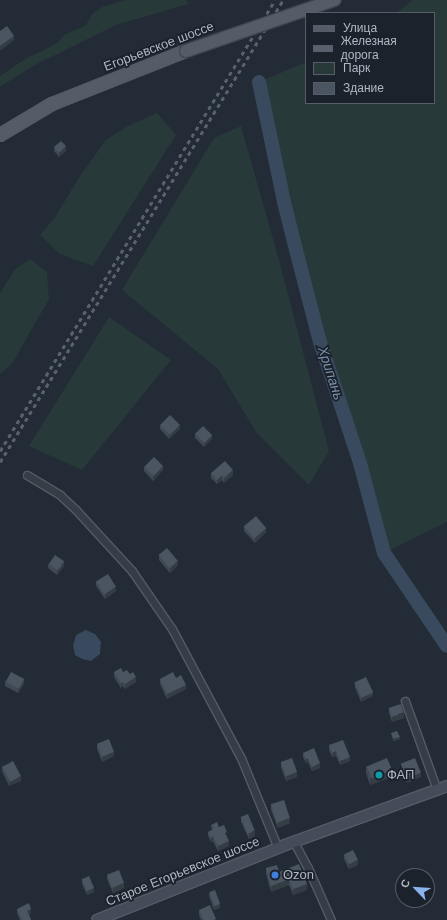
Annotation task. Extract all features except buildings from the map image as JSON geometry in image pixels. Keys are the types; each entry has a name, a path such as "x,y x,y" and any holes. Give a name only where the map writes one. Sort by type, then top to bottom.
{"main road":[{"name":"Егорьевское шоссе","path":"0,135 52,104 186,51 334,0"},
{"name":"Старое Егорьевское шоссе","path":"97,920 278,848 447,786"}],"street":[{"path":"27,476 60,495 76,510 132,571 172,630 241,758 278,848"},
{"path":"405,701 437,790"},
{"path":"294,842 308,868 331,920"}],"green space":[{"path":"126,0 187,0 188,4 116,25 35,65 0,87 0,76 25,59 56,44 64,35 86,25 92,14 102,7"},
{"path":"413,0 447,0 447,522 384,553 360,463 320,342 284,202 259,82 305,62 305,104 435,104 435,12 397,12"},
{"path":"157,113 176,135 93,266 60,254 40,235 55,217 80,176 106,140 126,127"},
{"path":"241,126 279,260 329,451 309,485 256,432 218,369 122,290 214,138"},
{"path":"30,259 47,272 49,299 12,364 0,374 0,293 15,269"},
{"path":"109,317 171,360 82,470 29,446"}],"water":[{"path":"86,630 95,634 101,642 100,654 91,661 82,659 75,655 73,646 76,635"}],"waterway":[{"name":"Хрипань","path":"259,82 284,202 320,342 360,463 384,553 447,646"}],"railway":[{"path":"0,451 275,0"},
{"path":"0,462 283,0"}],"place":[{"name":"ФАП","path":"379,775"},
{"name":"Ozon","path":"275,875"}]}
